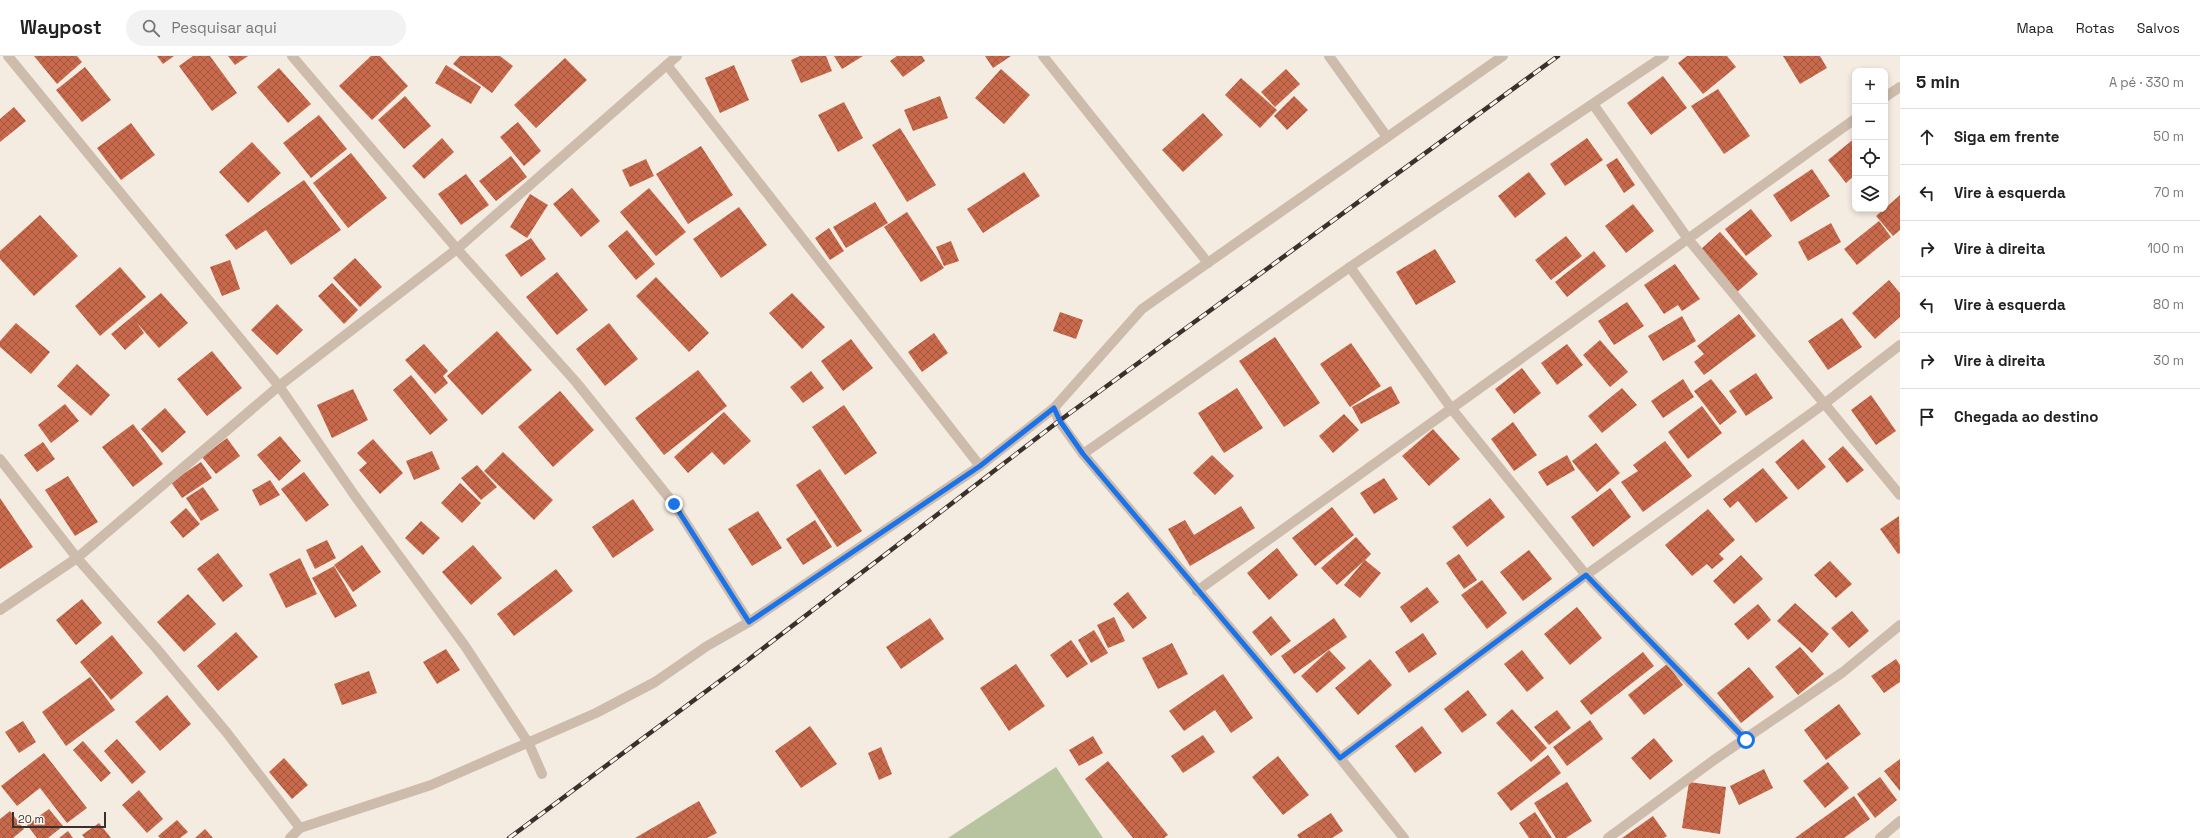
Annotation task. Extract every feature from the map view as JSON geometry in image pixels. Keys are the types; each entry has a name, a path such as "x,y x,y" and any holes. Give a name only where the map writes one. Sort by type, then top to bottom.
{"street":[{"path":"8,56 279,386 355,496 465,646 529,744 542,774"},
{"path":"292,56 457,249 576,382 674,504 749,622"},
{"path":"0,610 77,558 279,386 457,249 677,56"},
{"path":"1043,56 1208,263"},
{"path":"1329,56 1387,138"},
{"path":"290,838 300,828 431,785 529,744 596,713 655,682 707,646 749,622 980,466 1054,408 1142,309 1503,56"},
{"path":"1083,454 1350,267 1664,56"},
{"path":"667,65 980,466"},
{"path":"1888,96 1900,87"},
{"path":"1593,104 1688,239 1900,495"},
{"path":"1197,591 1852,121"},
{"path":"1350,267 1451,408 1586,575 1746,740"},
{"path":"1340,758 1586,575 1824,404 1900,345"},
{"path":"1054,408 1060,421 1083,454 1197,591 1340,758 1404,838"},
{"path":"0,459 77,558 227,733 300,828"},
{"path":"1608,838 1714,760 1746,740 1843,672 1900,626"},
{"path":"1880,838 1900,821"}],"green space":[{"path":"1056,767 1103,838 948,838"}],"building":[{"path":"34,56 77,56 82,62 57,84"},
{"path":"157,56 174,56 163,64"},
{"path":"193,56 210,56 237,93 212,111 179,66"},
{"path":"228,56 248,56 235,65"},
{"path":"371,56 380,56 408,86 372,120 339,86"},
{"path":"460,56 500,56 513,66 492,93 453,64"},
{"path":"800,56 826,56 832,71 801,83 791,60"},
{"path":"834,56 863,56 842,69"},
{"path":"897,56 922,56 925,61 903,77 890,61"},
{"path":"985,56 1011,56 993,68"},
{"path":"1687,56 1727,56 1736,67 1703,94 1678,63"},
{"path":"1783,56 1820,56 1827,68 1800,84"},
{"path":"565,58 587,80 536,128 514,105"},
{"path":"446,65 481,87 471,104 435,83"},
{"path":"734,65 749,100 720,113 705,78"},
{"path":"85,67 111,100 82,122 56,90"},
{"path":"279,68 311,104 288,123 257,87"},
{"path":"1001,69 1030,95 1004,124 975,98"},
{"path":"1286,69 1300,84 1275,107 1261,92"},
{"path":"1663,76 1687,108 1651,135 1627,103"},
{"path":"1241,78 1277,110 1260,128 1225,95"},
{"path":"1718,89 1750,136 1724,154 1691,106"},
{"path":"405,96 431,126 404,149 378,120"},
{"path":"940,96 948,118 913,131 904,110"},
{"path":"1294,96 1308,110 1287,130 1274,116"},
{"path":"844,102 863,138 838,152 818,115"},
{"path":"14,107 26,121 0,142 0,119"},
{"path":"1203,113 1223,135 1183,172 1162,150"},
{"path":"319,115 347,149 311,178 283,143"},
{"path":"518,122 541,151 524,166 500,137"},
{"path":"131,123 155,155 121,180 97,148"},
{"path":"900,128 936,185 907,202 872,145"},
{"path":"442,138 454,152 424,179 412,166"},
{"path":"1587,138 1603,160 1565,186 1550,164"},
{"path":"1852,140 1852,178 1846,183 1828,160"},
{"path":"252,142 281,173 248,203 219,172"},
{"path":"701,146 733,195 688,224 656,174"},
{"path":"351,153 387,198 348,228 313,183"},
{"path":"511,156 527,177 496,201 479,181"},
{"path":"1617,158 1635,185 1624,193 1606,165"},
{"path":"646,159 654,176 630,187 622,170"},
{"path":"1812,169 1830,196 1791,222 1773,195"},
{"path":"1024,172 1040,196 983,233 967,209"},
{"path":"1529,172 1546,194 1515,218 1498,196"},
{"path":"466,174 489,205 461,225 438,194"},
{"path":"304,180 341,230 291,265 266,230 236,250 225,235"},
{"path":"572,188 600,221 581,237 553,204"},
{"path":"649,188 686,232 656,256 620,212"},
{"path":"530,194 548,205 527,238 510,227"},
{"path":"1900,195 1900,230 1893,236 1876,216 1881,212 1888,212 1888,206"},
{"path":"875,202 888,223 846,248 833,227"},
{"path":"1633,204 1654,231 1626,253 1605,226"},
{"path":"739,207 767,245 721,278 693,239"},
{"path":"1751,209 1772,236 1746,256 1725,229"},
{"path":"907,212 944,268 921,282 884,227"},
{"path":"40,215 78,256 34,296 0,259 0,251"},
{"path":"1879,221 1891,237 1857,265 1844,249"},
{"path":"1831,223 1841,242 1808,261 1798,242"},
{"path":"829,228 844,251 830,260 815,238"},
{"path":"627,230 655,264 636,280 608,246"},
{"path":"1720,232 1758,274 1737,292 1700,250"},
{"path":"1566,236 1582,256 1551,280 1535,260"},
{"path":"531,238 546,259 521,277 505,255"},
{"path":"951,241 959,261 944,266 936,247"},
{"path":"1435,249 1456,282 1416,305 1396,272"},
{"path":"1594,251 1606,266 1567,297 1555,282"},
{"path":"355,258 382,287 360,307 333,278"},
{"path":"230,260 240,289 222,296 210,267"},
{"path":"1675,264 1700,299 1682,311 1678,305 1664,314 1644,285"},
{"path":"120,267 146,297 100,336 75,306"},
{"path":"557,272 588,310 557,335 526,297"},
{"path":"656,277 709,333 689,352 636,296"},
{"path":"1889,280 1900,293 1900,317 1875,339 1852,313"},
{"path":"332,283 358,310 344,324 318,296"},
{"path":"161,293 188,323 159,348 137,323 144,333 125,350 111,334"},
{"path":"792,293 825,327 802,349 769,313"},
{"path":"1627,302 1644,326 1614,345 1598,321"},
{"path":"277,304 303,330 277,355 251,330"},
{"path":"1060,312 1083,320 1076,339 1053,331"},
{"path":"1739,314 1756,336 1704,375 1694,362 1704,354 1697,346"},
{"path":"1682,316 1696,341 1663,361 1648,336"},
{"path":"1842,318 1862,347 1828,370 1808,341"},
{"path":"16,323 50,352 31,374 0,347 0,341"},
{"path":"609,323 638,359 605,386 576,349"},
{"path":"497,331 532,370 482,415 447,376"},
{"path":"934,333 948,353 922,372 908,352"},
{"path":"1275,337 1320,403 1284,427 1239,361"},
{"path":"851,339 873,368 843,391 821,361"},
{"path":"1600,340 1628,372 1610,387 1583,355"},
{"path":"1351,343 1381,386 1350,407 1320,364"},
{"path":"424,344 448,371 443,376 448,383 435,394 405,360"},
{"path":"1567,344 1583,365 1557,385 1541,363"},
{"path":"212,351 242,388 207,416 177,379"},
{"path":"77,364 110,395 91,416 57,386"},
{"path":"1522,368 1541,393 1514,414 1495,389"},
{"path":"698,370 727,406 664,455 635,418"},
{"path":"811,371 824,388 803,403 790,387"},
{"path":"1756,373 1773,398 1746,416 1729,391"},
{"path":"411,375 448,420 430,435 393,390"},
{"path":"1683,379 1694,397 1663,418 1651,401"},
{"path":"1711,379 1737,412 1720,425 1694,391"},
{"path":"1391,386 1400,403 1361,424 1352,407"},
{"path":"1237,388 1263,428 1224,453 1198,413"},
{"path":"1622,388 1637,405 1602,433 1588,416"},
{"path":"353,389 368,420 332,438 317,405"},
{"path":"560,391 594,430 553,467 518,427"},
{"path":"1871,395 1896,431 1876,445 1851,410"},
{"path":"65,404 79,421 51,443 38,425"},
{"path":"844,405 877,453 845,475 812,427"},
{"path":"1702,406 1722,433 1688,459 1668,432"},
{"path":"165,408 186,432 162,453 141,429"},
{"path":"724,412 751,441 724,465 712,452 688,473 674,457"},
{"path":"1344,414 1359,430 1333,453 1319,436"},
{"path":"1513,422 1537,455 1514,471 1491,439"},
{"path":"133,424 163,464 133,487 102,447"},
{"path":"1433,429 1460,459 1429,486 1402,456"},
{"path":"280,436 301,461 279,481 257,455"},
{"path":"227,438 240,456 216,474 202,457"},
{"path":"373,439 403,473 380,494 359,470 367,463 357,453"},
{"path":"1803,439 1826,467 1798,490 1775,462"},
{"path":"1665,441 1692,476 1643,512 1621,482 1638,471 1633,465"},
{"path":"43,442 55,459 37,472 24,455"},
{"path":"1596,443 1620,473 1597,492 1572,461"},
{"path":"1843,446 1864,470 1847,483 1828,459"},
{"path":"432,451 440,469 414,480 406,461"},
{"path":"503,452 553,500 534,520 484,471"},
{"path":"1212,455 1234,476 1215,495 1193,473"},
{"path":"1567,455 1575,470 1547,486 1538,472"},
{"path":"201,462 212,478 182,498 171,482"},
{"path":"477,465 497,487 481,500 461,478"},
{"path":"1763,468 1788,498 1756,523 1738,501 1730,508 1723,499"},
{"path":"820,469 862,531 837,547 796,485"},
{"path":"304,472 329,505 306,522 281,489"},
{"path":"68,476 98,522 75,536 45,490"},
{"path":"1384,478 1398,499 1374,514 1360,493"},
{"path":"270,480 280,495 260,506 252,490"},
{"path":"460,483 481,503 462,523 441,503"},
{"path":"203,487 219,510 201,521 186,498"},
{"path":"1610,488 1631,517 1593,547 1571,517"},
{"path":"0,498 33,547 0,569"},
{"path":"1490,498 1505,517 1467,547 1452,527"},
{"path":"633,499 654,530 613,558 592,527"},
{"path":"1241,506 1255,528 1190,566 1168,529 1185,520 1194,535"},
{"path":"1332,507 1354,535 1315,566 1292,538"},
{"path":"186,508 200,524 183,538 170,522"},
{"path":"1708,509 1735,540 1719,554 1724,559 1712,569 1707,564 1692,576 1665,545"},
{"path":"758,511 782,548 752,566 728,529"},
{"path":"1899,516 1900,553 1898,554 1880,529"},
{"path":"815,520 832,547 803,565 786,539"},
{"path":"421,521 440,538 423,555 405,538"},
{"path":"1356,537 1371,554 1365,560 1381,573 1360,598 1344,585 1364,561 1337,585 1321,568"},
{"path":"327,540 336,558 315,569 306,550"},
{"path":"362,545 381,572 353,592 334,565"},
{"path":"473,545 502,578 471,605 442,572"},
{"path":"1277,548 1298,575 1269,600 1247,573"},
{"path":"1529,550 1552,579 1523,601 1500,572"},
{"path":"218,553 243,586 223,602 197,569"},
{"path":"1459,554 1477,580 1464,589 1446,563"},
{"path":"1741,555 1763,579 1734,604 1713,581"},
{"path":"300,558 317,594 286,608 269,574"},
{"path":"1830,561 1852,584 1836,598 1814,575"},
{"path":"334,566 357,606 335,618 312,578"},
{"path":"556,569 573,591 514,636 497,614"},
{"path":"1482,580 1507,613 1487,629 1461,595"},
{"path":"1427,587 1439,602 1411,623 1400,607"},
{"path":"1128,592 1147,618 1133,629 1113,604"},
{"path":"188,594 216,624 184,652 157,622"},
{"path":"82,599 102,623 76,645 56,620"},
{"path":"1795,603 1829,634 1812,653 1777,621"},
{"path":"1758,604 1771,620 1748,640 1734,624"},
{"path":"1577,607 1602,638 1570,665 1544,634"},
{"path":"1852,611 1869,631 1849,648 1831,628"},
{"path":"1271,616 1291,641 1271,656 1252,632"},
{"path":"1114,617 1125,641 1108,648 1097,625"},
{"path":"930,618 944,639 901,669 886,647"},
{"path":"1334,618 1347,637 1294,674 1281,656"},
{"path":"1094,630 1108,653 1091,663 1078,640"},
{"path":"236,632 258,657 218,691 197,666"},
{"path":"1423,633 1437,654 1409,673 1395,652"},
{"path":"112,635 143,673 111,700 80,662"},
{"path":"1071,640 1088,664 1067,678 1050,655"},
{"path":"1172,643 1188,674 1158,689 1142,658"},
{"path":"1800,647 1824,674 1798,695 1775,667"},
{"path":"446,649 460,670 437,684 423,662"},
{"path":"1329,650 1346,668 1317,693 1301,676"},
{"path":"1522,650 1544,678 1527,692 1504,664"},
{"path":"1643,652 1654,666 1591,715 1580,701"},
{"path":"1370,659 1392,685 1358,715 1335,688"},
{"path":"1896,659 1900,665 1900,682 1884,693 1871,676"},
{"path":"1016,664 1045,706 1009,731 980,688"},
{"path":"1667,664 1683,685 1644,715 1628,695"},
{"path":"1749,667 1774,697 1741,723 1717,693"},
{"path":"369,671 377,693 342,705 334,684"},
{"path":"1223,674 1253,718 1231,733 1215,710 1184,731 1169,711"},
{"path":"90,677 115,710 66,746 42,712"},
{"path":"1468,690 1487,715 1462,733 1444,709"},
{"path":"167,695 191,724 160,751 135,722"},
{"path":"1839,704 1861,734 1826,760 1804,730"},
{"path":"1512,709 1547,748 1531,762 1496,723"},
{"path":"1557,710 1571,728 1549,745 1534,727"},
{"path":"1590,720 1603,739 1567,766 1553,747"},
{"path":"23,721 36,742 19,753 5,732"},
{"path":"810,726 837,764 801,788 775,751"},
{"path":"1422,726 1442,753 1415,773 1395,746"},
{"path":"1203,735 1215,752 1183,773 1171,756"},
{"path":"1093,736 1103,753 1079,766 1069,750"},
{"path":"1654,738 1673,761 1650,780 1631,758"},
{"path":"117,739 146,772 132,784 104,751"},
{"path":"83,741 111,773 101,782 73,750"},
{"path":"881,747 892,774 879,780 868,753"},
{"path":"44,753 87,808 67,823 40,788 17,806 1,786"},
{"path":"1548,755 1561,773 1511,811 1497,793"},
{"path":"1278,756 1309,795 1283,815 1252,777"},
{"path":"284,758 308,785 292,799 269,772"},
{"path":"1900,759 1900,791 1884,771"},
{"path":"1108,761 1168,835 1164,838 1133,838 1085,779"},
{"path":"1828,762 1849,788 1825,808 1803,781"},
{"path":"1764,769 1773,788 1739,805 1730,786"},
{"path":"1880,777 1897,800 1875,818 1857,794"},
{"path":"1567,782 1592,821 1566,838 1556,838 1534,803"},
{"path":"1689,782 1726,787 1720,834 1682,828"},
{"path":"139,790 163,819 147,833 122,805"},
{"path":"1854,796 1870,819 1844,838 1795,838"},
{"path":"699,801 717,833 707,838 635,838"},
{"path":"49,809 63,826 48,838 37,838 27,825"},
{"path":"10,811 24,829 13,838 0,838 0,819"},
{"path":"1535,812 1552,838 1529,838 1519,823"},
{"path":"1331,813 1343,831 1332,838 1299,838 1297,835"},
{"path":"1653,816 1667,836 1664,838 1622,838"},
{"path":"177,820 188,832 180,838 160,838 158,836"},
{"path":"99,823 111,838 85,838 82,835"},
{"path":"205,829 213,838 195,838"},
{"path":"68,831 73,838 59,838"}],"railway":[{"path":"509,838 744,663 1059,421 1558,56"}],"route":[{"path":"674,504 749,622 980,466 1054,408 1060,421 1083,454 1197,591 1340,758 1586,575 1746,740"}]}
